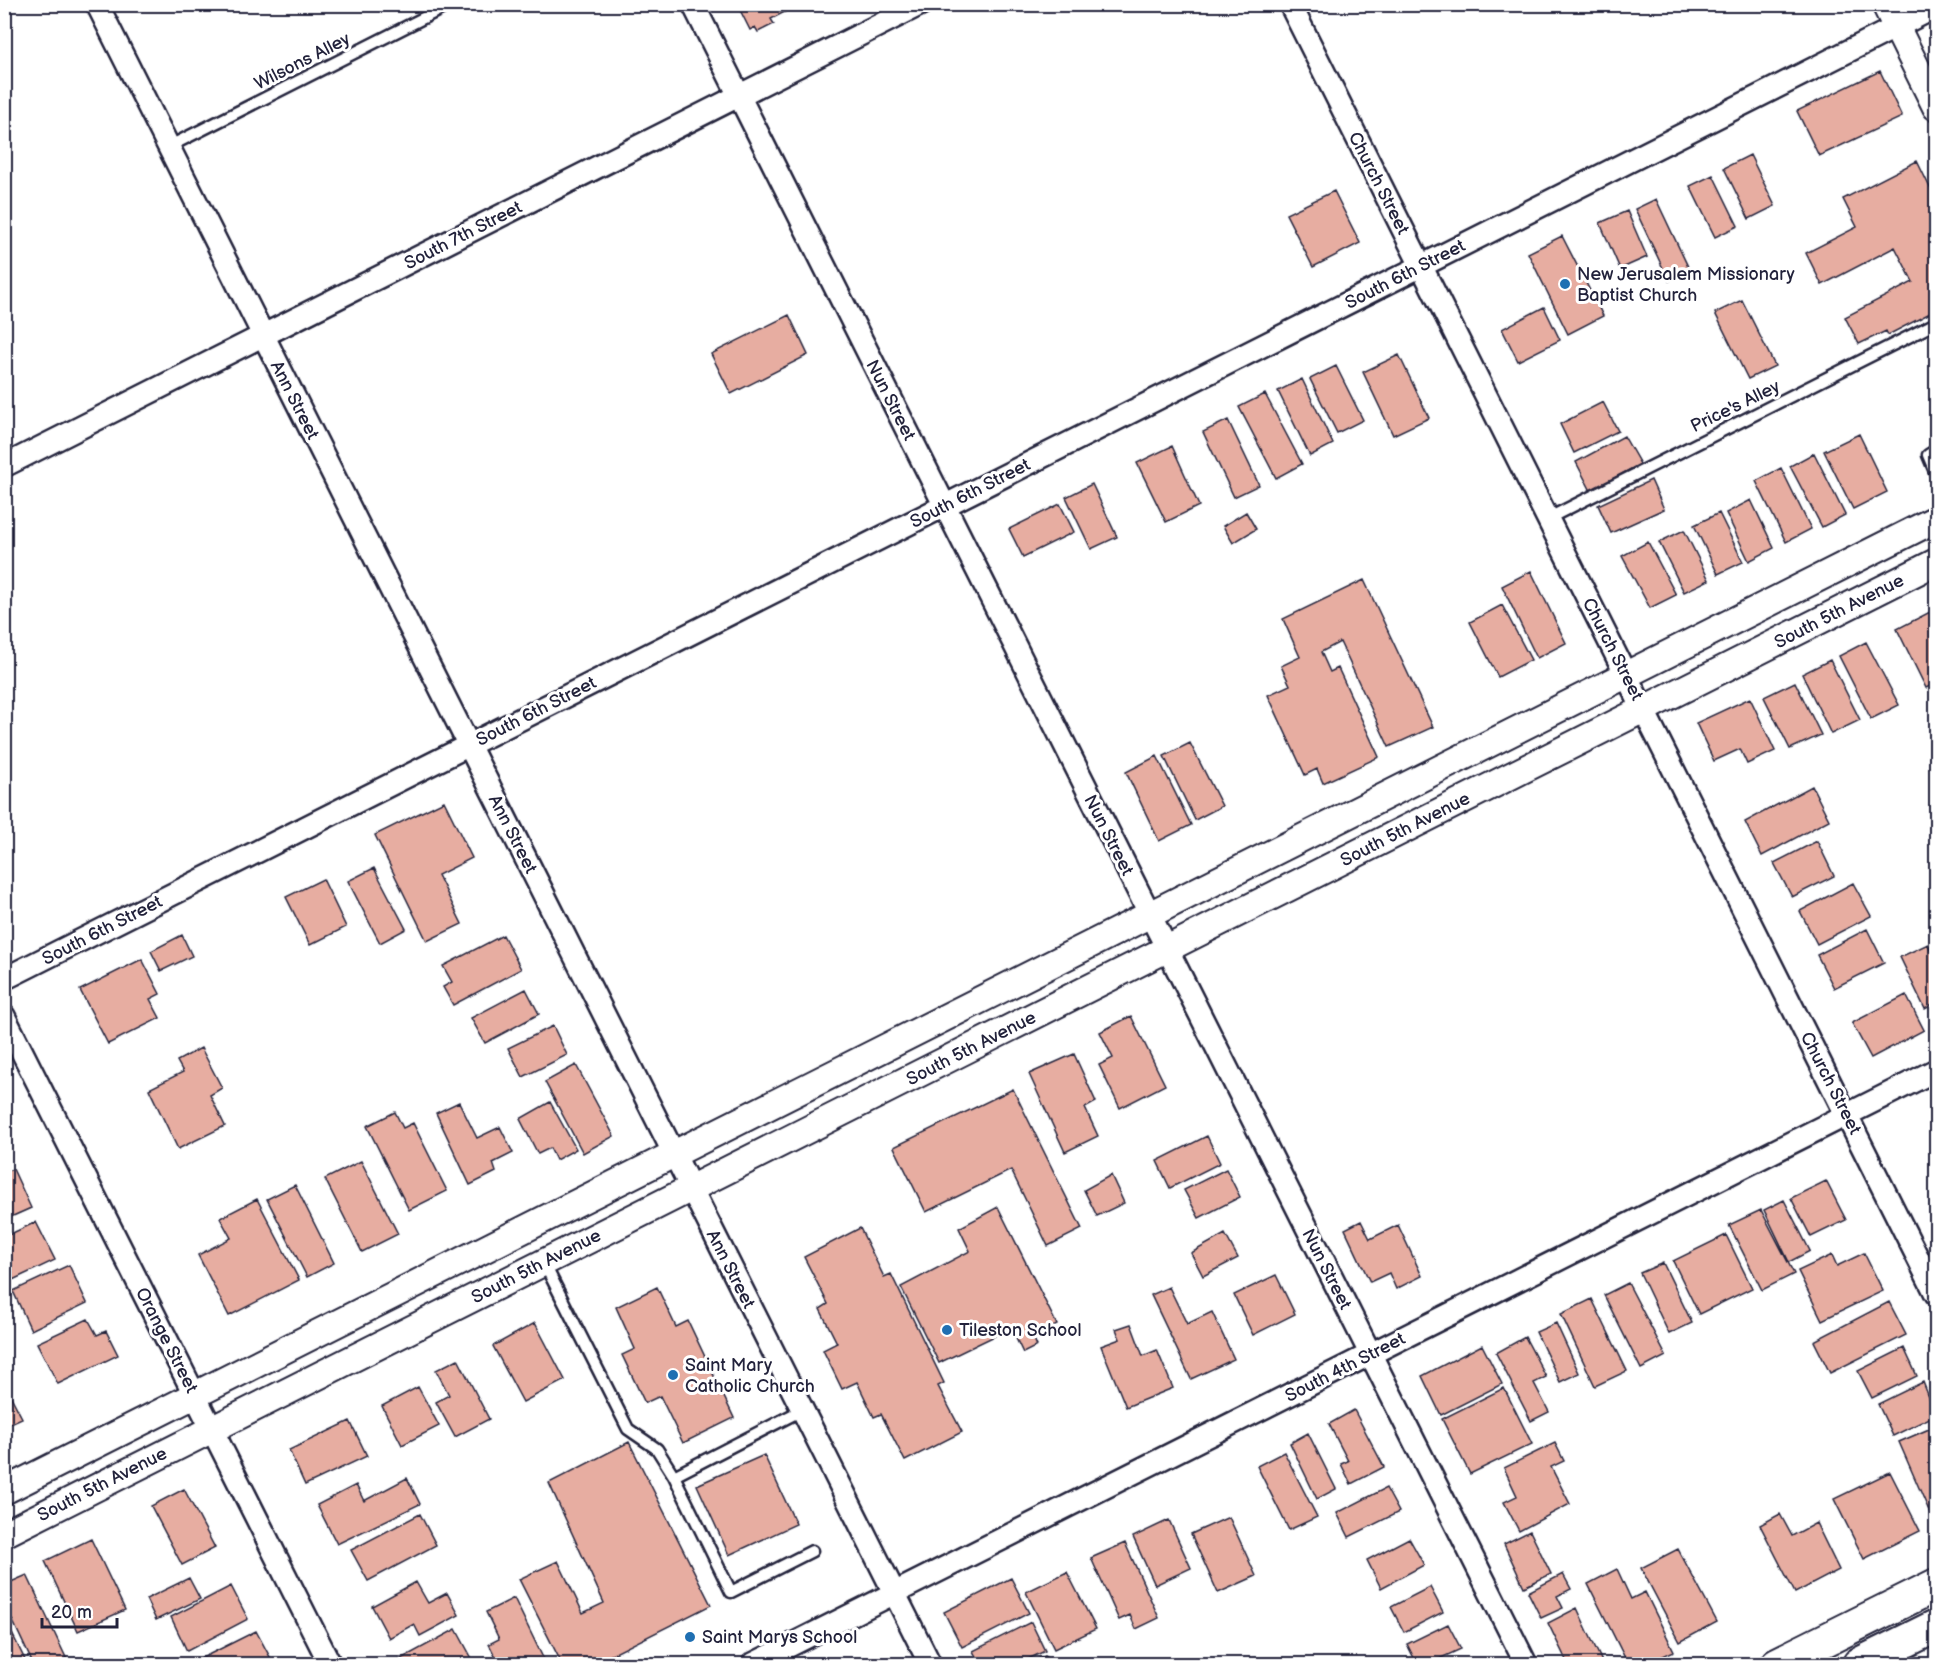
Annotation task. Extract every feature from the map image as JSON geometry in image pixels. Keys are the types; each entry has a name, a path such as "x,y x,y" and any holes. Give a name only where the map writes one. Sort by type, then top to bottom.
{"main road":[{"path":"1777,1665 1936,1585"},
{"path":"1859,1665 1936,1626"}],"street":[{"name":"Ann Street","path":"97,4 930,1665"},
{"name":"Nun Street","path":"693,4 1526,1665"},
{"name":"South 7th Street","path":"4,466 921,4"},
{"name":"Church Street","path":"1290,4 1936,1294"},
{"name":"South 6th Street","path":"4,979 1421,266 1891,16 1936,7"},
{"path":"1891,16 1936,107"},
{"name":"South 5th Avenue","path":"4,1491 1936,519"},
{"name":"South 5th Avenue","path":"4,1534 1936,562"},
{"name":"Orange Street","path":"4,1016 330,1665"},
{"name":"South 4th Street","path":"753,1665 1936,1070"}],"lane":[{"name":"Wilsons Alley","path":"168,147 451,4"},
{"name":"Price's Alley","path":"1548,519 1936,323"},
{"path":"1936,450 1928,454 1936,474"},
{"path":"544,1262 628,1429 657,1449 674,1476 731,1592 812,1551"},
{"path":"674,1476 802,1410"}],"building":[{"path":"737,4 800,4 771,19 774,24 758,32 755,27 750,30"},
{"path":"1756,4 1772,4 1758,10"},
{"path":"1880,71 1902,117 1819,156 1797,111"},
{"path":"1750,155 1775,206 1749,219 1724,168"},
{"path":"1917,161 1936,200 1936,310 1888,335 1886,331 1859,344 1845,317 1913,282 1895,247 1822,285 1806,253 1857,227 1843,199"},
{"path":"1713,175 1738,226 1715,237 1690,186"},
{"path":"1334,191 1360,243 1313,267 1286,214"},
{"path":"1656,199 1690,271 1669,281 1635,209"},
{"path":"1627,211 1647,257 1620,269 1600,223"},
{"name":"New Jerusalem Missionary Baptist Church","path":"1562,236 1603,316 1568,334 1528,253"},
{"path":"1742,300 1775,366 1748,379 1715,313"},
{"path":"1544,307 1560,340 1518,361 1502,329"},
{"path":"789,315 808,355 731,394 711,354"},
{"path":"1399,355 1429,418 1393,435 1363,372"},
{"path":"1336,366 1363,420 1337,433 1310,379"},
{"path":"1302,379 1333,444 1310,456 1278,391"},
{"path":"1265,394 1302,464 1276,478 1239,407"},
{"path":"1603,402 1618,431 1574,453 1560,424"},
{"path":"1228,420 1259,485 1234,497 1203,432"},
{"path":"1859,434 1887,492 1853,509 1824,451"},
{"path":"1624,436 1640,464 1591,491 1576,462"},
{"path":"1172,446 1199,506 1166,522 1137,463"},
{"path":"1814,453 1845,515 1822,527 1790,466"},
{"path":"1781,468 1811,529 1786,542 1756,481"},
{"path":"1651,480 1664,509 1611,533 1598,505"},
{"path":"1092,484 1117,537 1091,549 1066,497"},
{"path":"1751,500 1774,548 1749,561 1726,513"},
{"path":"1060,504 1074,532 1023,557 1009,529"},
{"path":"1246,512 1256,529 1233,543 1223,526"},
{"path":"1719,513 1743,562 1718,574 1694,525"},
{"path":"1684,530 1709,580 1684,592 1659,542"},
{"path":"1648,542 1676,595 1650,608 1622,556"},
{"path":"1531,571 1566,643 1537,658 1502,586"},
{"path":"1364,580 1433,727 1389,747 1340,642 1321,652 1330,672 1338,668 1379,757 1323,783 1317,769 1305,775 1268,695 1290,685 1281,666 1300,657 1283,619"},
{"path":"1502,605 1531,660 1498,677 1470,622"},
{"path":"1930,612 1936,625 1936,683 1926,688 1897,629"},
{"path":"1866,642 1899,705 1871,719 1839,656"},
{"path":"1830,660 1860,720 1831,734 1802,674"},
{"path":"1795,682 1821,735 1790,749 1764,697"},
{"path":"1750,698 1775,751 1747,764 1740,749 1714,761 1696,723"},
{"path":"1190,743 1222,806 1195,820 1164,756"},
{"path":"1157,756 1191,825 1159,841 1126,772"},
{"path":"1812,786 1829,820 1762,856 1745,822"},
{"path":"444,801 472,858 438,875 462,924 427,941 375,835"},
{"path":"1817,841 1834,876 1792,897 1774,863"},
{"path":"374,868 406,929 380,943 348,881"},
{"path":"323,879 346,927 310,945 286,897"},
{"path":"1853,883 1871,916 1817,944 1800,911"},
{"path":"1867,929 1884,963 1834,988 1817,955"},
{"path":"182,935 192,956 161,971 151,951"},
{"path":"503,935 521,969 453,1005 443,987 452,982 443,966"},
{"path":"1928,944 1936,962 1936,1003 1925,1009 1900,957"},
{"path":"142,959 160,994 150,999 160,1018 108,1044 80,990"},
{"path":"526,989 539,1014 485,1043 471,1018"},
{"path":"1906,995 1924,1030 1871,1058 1852,1023"},
{"path":"1131,1016 1165,1085 1120,1108 1099,1065 1113,1058 1100,1032"},
{"path":"553,1026 567,1055 523,1077 508,1048"},
{"path":"201,1048 222,1088 210,1095 225,1126 178,1149 149,1089 183,1072 177,1061"},
{"path":"1074,1054 1096,1102 1085,1108 1098,1136 1065,1152 1029,1074"},
{"path":"576,1065 614,1136 583,1153 545,1082"},
{"path":"1013,1089 1082,1229 1048,1246 1011,1170 926,1212 894,1147"},
{"path":"459,1102 477,1138 500,1127 513,1153 493,1163 496,1172 470,1185 436,1113"},
{"path":"550,1102 576,1149 556,1160 550,1148 538,1154 520,1119"},
{"path":"395,1112 403,1128 413,1123 447,1191 409,1210 367,1126"},
{"path":"1207,1136 1220,1163 1170,1188 1157,1161"},
{"path":"361,1161 398,1234 362,1252 325,1179"},
{"path":"13,1169 31,1208 4,1220 4,1172"},
{"path":"1226,1169 1240,1197 1199,1218 1184,1190"},
{"path":"1111,1175 1124,1203 1097,1216 1084,1190"},
{"path":"1826,1181 1846,1220 1811,1237 1791,1198"},
{"path":"295,1185 334,1263 307,1277 267,1199"},
{"path":"257,1199 299,1280 229,1316 198,1255 231,1238 220,1218"},
{"path":"1784,1200 1810,1251 1789,1262 1764,1210"},
{"path":"998,1207 1057,1325 1033,1337 1037,1346 1023,1353 1011,1328 939,1363 901,1287 970,1251 959,1228"},
{"path":"1761,1210 1794,1274 1762,1290 1729,1225"},
{"path":"1361,1221 1370,1239 1398,1225 1422,1276 1396,1289 1389,1273 1370,1282 1345,1229"},
{"path":"36,1222 55,1260 4,1284 4,1237"},
{"path":"860,1228 884,1277 891,1274 944,1383 938,1386 962,1432 905,1461 881,1414 874,1417 857,1382 842,1389 823,1350 837,1343 820,1309 828,1304 804,1257"},
{"path":"1225,1234 1238,1258 1203,1276 1191,1253"},
{"path":"1726,1235 1752,1288 1699,1314 1673,1261"},
{"path":"1864,1253 1883,1291 1822,1320 1798,1271 1832,1255 1837,1266"},
{"path":"1663,1263 1692,1323 1669,1334 1640,1273"},
{"path":"69,1265 87,1303 31,1330 13,1291"},
{"path":"1276,1275 1295,1314 1253,1335 1234,1295"},
{"path":"1628,1283 1666,1356 1641,1369 1604,1295"},
{"name":"Saint Mary Catholic Church","path":"657,1287 676,1327 688,1321 734,1418 683,1443 660,1396 645,1403 622,1355 635,1349 616,1307"},
{"path":"1169,1287 1187,1324 1212,1312 1234,1359 1191,1379 1151,1295"},
{"path":"1592,1299 1627,1371 1595,1386 1561,1314"},
{"path":"1889,1302 1906,1335 1830,1373 1814,1341"},
{"path":"88,1319 97,1335 106,1331 118,1355 58,1384 37,1343"},
{"path":"535,1323 565,1380 523,1402 493,1346"},
{"path":"1556,1323 1579,1373 1560,1382 1536,1332"},
{"path":"1131,1324 1143,1356 1157,1350 1173,1388 1126,1407 1101,1346 1120,1339 1116,1329"},
{"path":"1525,1337 1546,1377 1534,1383 1549,1412 1531,1421 1496,1353"},
{"path":"1482,1345 1502,1384 1441,1415 1422,1376"},
{"path":"1904,1348 1917,1376 1872,1398 1858,1371"},
{"path":"458,1359 489,1419 455,1437 436,1402 449,1395 436,1370"},
{"path":"1923,1382 1936,1415 1893,1436 1878,1404"},
{"path":"4,1383 22,1418 4,1426"},
{"path":"418,1387 439,1426 402,1445 382,1406"},
{"path":"1504,1388 1532,1444 1470,1474 1442,1419"},
{"path":"1354,1410 1384,1467 1351,1484 1341,1464 1348,1461 1329,1424"},
{"path":"350,1421 367,1456 305,1485 289,1450"},
{"path":"1936,1426 1936,1518 1933,1520 1899,1442"},
{"path":"1308,1433 1336,1489 1317,1499 1290,1443"},
{"path":"629,1442 711,1605 607,1657 610,1664 562,1664 519,1579 558,1561 583,1613 604,1603 549,1483"},
{"path":"1555,1443 1564,1461 1551,1467 1570,1504 1519,1531 1504,1502 1517,1496 1504,1468"},
{"path":"1284,1452 1317,1517 1289,1530 1257,1466"},
{"path":"764,1455 796,1524 729,1555 697,1485"},
{"path":"1890,1472 1920,1531 1864,1559 1834,1499"},
{"path":"407,1478 420,1504 337,1544 317,1505 356,1485 364,1501"},
{"path":"1386,1488 1399,1512 1349,1537 1337,1513"},
{"path":"184,1489 215,1548 182,1565 151,1506"},
{"path":"420,1514 436,1545 368,1581 351,1550"},
{"path":"1780,1514 1792,1536 1816,1523 1839,1570 1795,1593 1760,1525"},
{"path":"1229,1517 1256,1576 1218,1593 1191,1534"},
{"path":"1169,1520 1191,1568 1155,1585 1133,1537"},
{"path":"1530,1531 1551,1574 1524,1587 1504,1544"},
{"path":"1409,1538 1424,1565 1381,1588 1367,1560"},
{"path":"91,1539 125,1610 78,1631 45,1561"},
{"path":"1125,1543 1159,1618 1136,1629 1130,1615 1119,1620 1091,1558"},
{"path":"1678,1549 1717,1622 1680,1642 1641,1568"},
{"path":"1617,1569 1631,1599 1645,1592 1674,1651 1646,1664 1628,1664 1588,1584"},
{"path":"1067,1572 1096,1629 1054,1649 1026,1592"},
{"path":"1563,1574 1571,1589 1557,1596 1563,1608 1541,1618 1528,1592"},
{"path":"27,1575 69,1664 33,1664 4,1602 4,1585"},
{"path":"189,1578 200,1599 156,1620 146,1599"},
{"path":"1011,1578 1029,1613 962,1647 944,1612"},
{"path":"416,1582 428,1603 447,1593 459,1615 420,1636 414,1624 389,1638 372,1606"},
{"path":"231,1586 248,1619 187,1651 171,1617"},
{"path":"1430,1587 1443,1612 1404,1632 1391,1607"},
{"path":"514,1598 546,1664 499,1664 489,1644 499,1639 486,1612"},
{"path":"1577,1608 1603,1664 1568,1664 1548,1623"},
{"path":"4,1617 27,1664 4,1664"},
{"path":"1031,1622 1045,1651 1018,1664 980,1664 973,1651"},
{"path":"1448,1624 1461,1649 1428,1664 1417,1664 1407,1644"},
{"path":"456,1629 475,1664 396,1664 395,1662"},
{"path":"256,1631 271,1659 260,1664 190,1664"},
{"path":"1045,1656 1050,1664 1027,1664"}],"place":[{"name":"New Jerusalem Missionary Baptist Church","path":"1565,284"},
{"name":"Tileston School","path":"947,1330"},
{"name":"Saint Mary Catholic Church","path":"673,1375"},
{"name":"Saint Marys School","path":"690,1637"}]}
